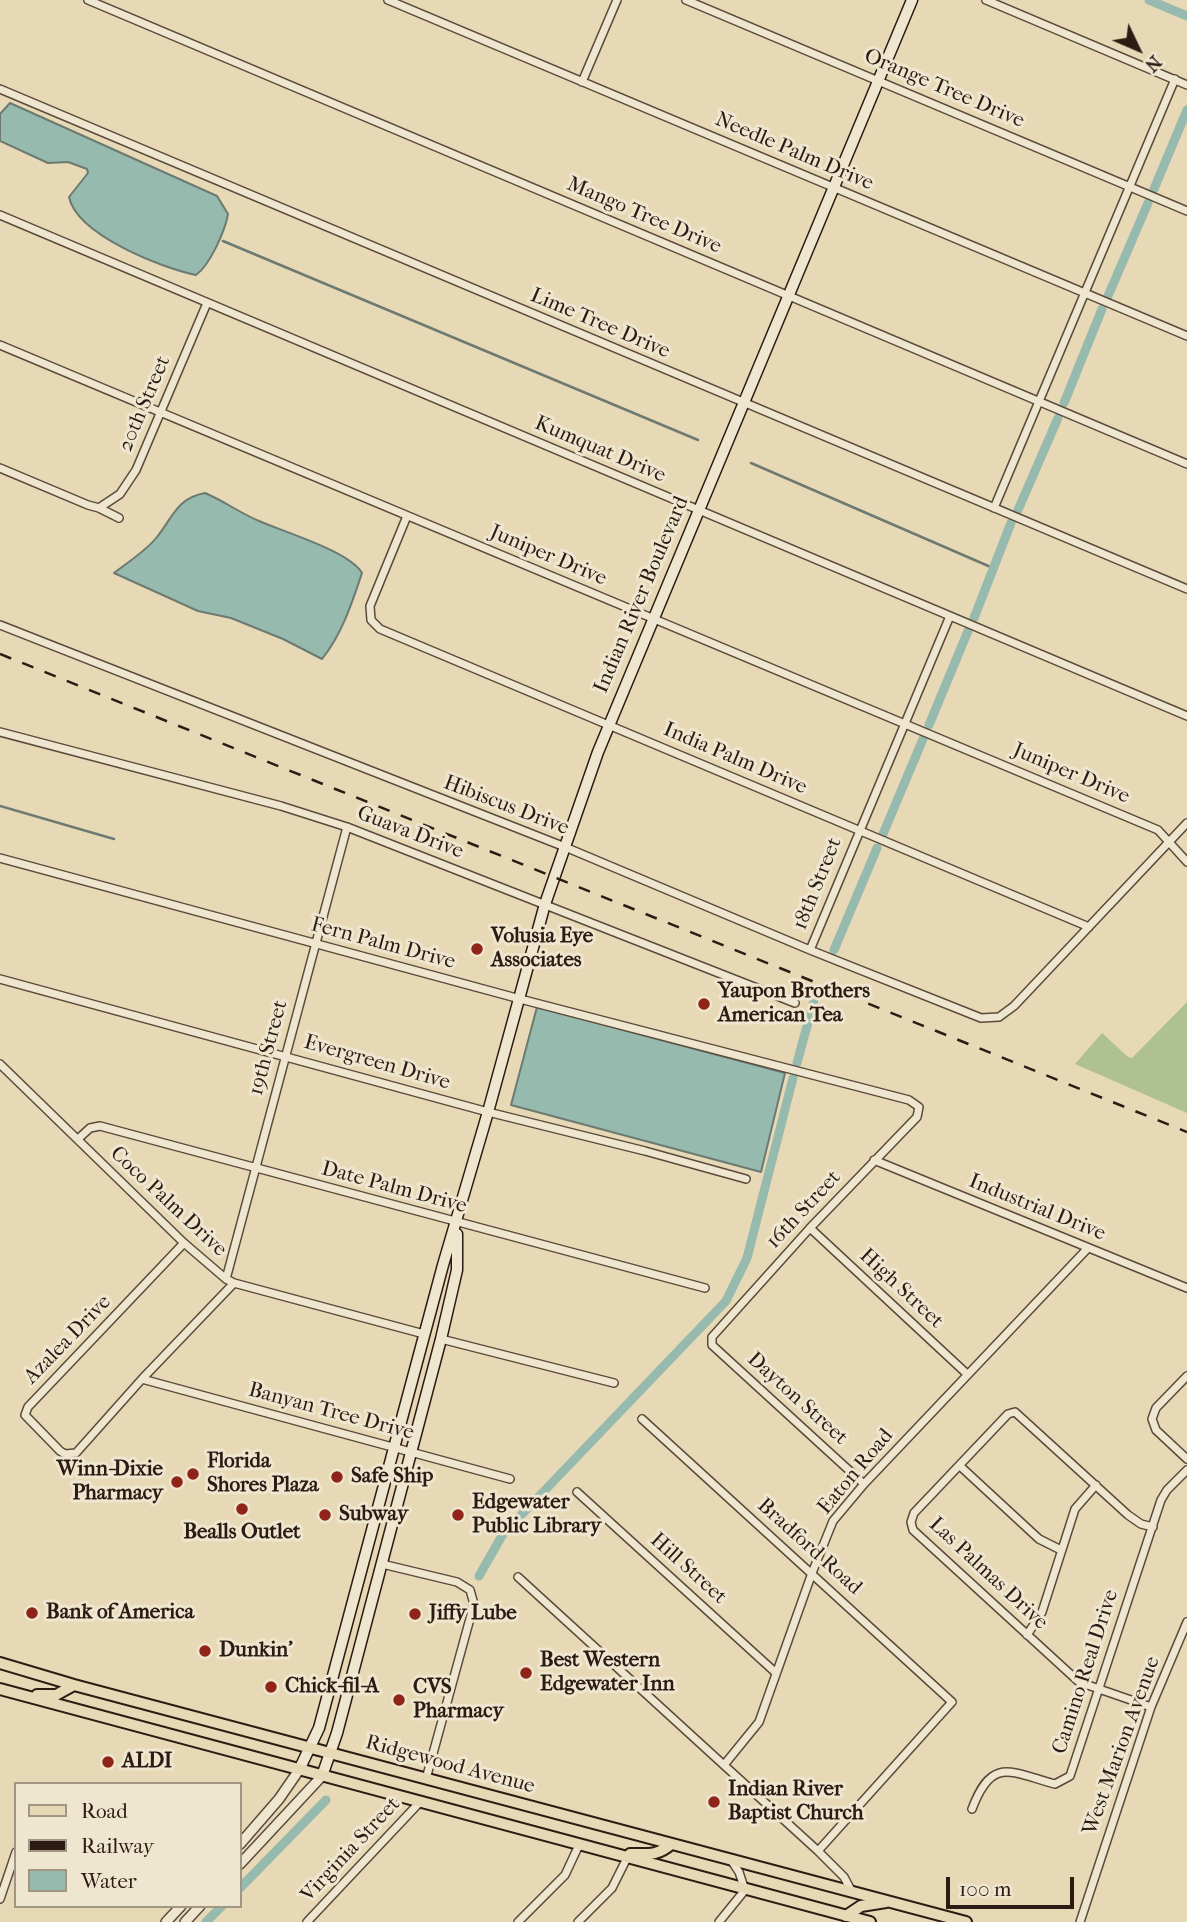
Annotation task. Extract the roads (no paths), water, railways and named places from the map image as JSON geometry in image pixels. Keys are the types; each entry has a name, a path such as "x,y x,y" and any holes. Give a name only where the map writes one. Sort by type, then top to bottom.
{"main road":[{"name":"Indian River Boulevard","path":"457,1223 545,904 609,725 912,0"},
{"path":"299,1770 319,1728 424,1334 457,1223"},
{"path":"322,1776 331,1753 412,1453 457,1270 457,1223"},
{"name":"Ridgewood Avenue","path":"0,1662 74,1685 966,1922"},
{"path":"20,1695 56,1695 74,1685"},
{"name":"Ridgewood Avenue","path":"0,1689 610,1853 844,1919 870,1922"},
{"path":"610,1853 652,1855 663,1852 671,1844"},
{"name":"Ridgewood Avenue","path":"844,1919 861,1906 890,1902"}],"street":[{"name":"Mango Tree Drive","path":"88,0 1187,464"},
{"name":"Needle Palm Drive","path":"388,0 1187,336"},
{"path":"582,82 617,0"},
{"name":"Orange Tree Drive","path":"687,0 1187,211"},
{"path":"986,0 1187,85"},
{"path":"994,508 1175,79"},
{"name":"Lime Tree Drive","path":"0,89 1187,589"},
{"name":"Kumquat Drive","path":"0,215 1187,716"},
{"name":"20th Street","path":"99,508 120,494 136,470 207,303"},
{"name":"Juniper Drive","path":"0,345 1158,830 1187,862"},
{"path":"0,468 99,508 119,519"},
{"name":"India Palm Drive","path":"407,516 370,606 371,620 380,629 1088,927"},
{"name":"18th Street","path":"810,950 950,616"},
{"name":"Hibiscus Drive","path":"0,625 565,847 810,950 981,1018 999,1017 1014,1006 1088,927"},
{"name":"Guava Drive","path":"0,732 281,806 346,827 794,1003"},
{"path":"1088,927 1187,823"},
{"name":"19th Street","path":"76,1453 230,1281 254,1168 346,827"},
{"name":"Fern Palm Drive","path":"0,858 520,999 909,1100 919,1107"},
{"name":"Evergreen Drive","path":"0,979 746,1179"},
{"name":"Coco Palm Drive","path":"0,1064 184,1243 230,1281 424,1334"},
{"name":"16th Street","path":"712,1338 810,1228 917,1117 919,1107"},
{"name":"Date Palm Drive","path":"78,1139 90,1128 100,1126 705,1288"},
{"name":"Industrial Drive","path":"874,1160 1187,1288"},
{"name":"High Street","path":"810,1228 967,1374"},
{"name":"Azalea Drive","path":"76,1453 65,1454 52,1443 25,1415 28,1407 184,1243"},
{"name":"Eaton Road","path":"723,1765 759,1722 833,1521 864,1484 1088,1248"},
{"name":"Dayton Street","path":"712,1338 712,1345 864,1484"},
{"path":"440,1339 614,1383"},
{"path":"1187,1376 1156,1408 1152,1419 1156,1430 1187,1459"},
{"name":"Banyan Tree Drive","path":"142,1379 510,1479"},
{"name":"Las Palmas Drive","path":"1151,1707 1079,1682 913,1530 911,1522 914,1513 1008,1414 1016,1412 1135,1521 1153,1527"},
{"name":"Bradford Road","path":"642,1419 952,1702 818,1852"},
{"path":"960,1466 1039,1539 1061,1550"},
{"name":"Camino Real Drive","path":"972,1809 979,1792 994,1774 1005,1771 1055,1784 1070,1776 1161,1500 1187,1470"},
{"path":"1027,1635 1042,1612 1075,1509 1096,1485"},
{"name":"Hill Street","path":"577,1492 776,1673"},
{"path":"382,1564 457,1582 470,1590 474,1604 426,1779"},
{"path":"518,1577 818,1852 844,1877 852,1892"},
{"name":"West Marion Avenue","path":"1080,1922 1151,1707 1187,1622"},
{"path":"242,1841 284,1793 299,1770"},
{"path":"242,1862 322,1776"},
{"name":"Virginia Street","path":"307,1922 421,1802"},
{"path":"255,1827 265,1837"},
{"path":"518,1922 565,1875 579,1845"},
{"path":"0,1899 14,1858"},
{"path":"578,1922 612,1888 627,1858"},
{"path":"719,1922 745,1890 739,1872 731,1860"},
{"path":"166,1922 179,1908"},
{"path":"185,1922 198,1908"}],"water":[{"path":"10,103 217,196 228,214 216,247 201,270 196,275 143,257 104,237 87,224 75,211 69,197 88,173 87,169 68,162 48,163 0,141 0,114"},
{"path":"205,493 259,521 344,557 362,573 341,629 322,659 283,639 231,618 198,611 114,573 153,542 176,509 188,499"},
{"path":"537,1007 785,1073 761,1172 511,1105"}],"waterway":[{"path":"1149,0 1187,16"},
{"path":"1154,189 1187,110"},
{"path":"1108,296 1148,203"},
{"path":"223,241 698,440"},
{"path":"1064,403 1102,309"},
{"path":"1018,510 1058,418"},
{"path":"751,463 993,568"},
{"path":"974,618 1011,523"},
{"path":"929,725 968,631"},
{"path":"883,834 923,739"},
{"path":"0,806 114,839"},
{"path":"834,950 877,848"},
{"path":"797,1063 816,993"},
{"path":"479,1576 503,1534 726,1301 747,1258 793,1078"},
{"path":"242,1886 326,1800"},
{"path":"206,1922 220,1908"}],"railway":[{"path":"0,654 1187,1132"}],"place":[{"name":"Volusia Eye Associates","path":"477,949"},
{"name":"Yaupon Brothers American Tea","path":"704,1004"},
{"name":"Florida Shores Plaza","path":"193,1474"},
{"name":"Safe Ship","path":"337,1477"},
{"name":"Winn-Dixie Pharmacy","path":"177,1482"},
{"name":"Bealls Outlet","path":"242,1509"},
{"name":"Subway","path":"325,1515"},
{"name":"Edgewater Public Library","path":"458,1515"},
{"name":"Bank of America","path":"32,1613"},
{"name":"Jiffy Lube","path":"415,1614"},
{"name":"Dunkin'","path":"205,1651"},
{"name":"Best Western Edgewater Inn","path":"526,1673"},
{"name":"Chick-fil-A","path":"271,1687"},
{"name":"CVS Pharmacy","path":"399,1700"},
{"name":"ALDI","path":"108,1762"},
{"name":"Indian River Baptist Church","path":"714,1802"}]}
